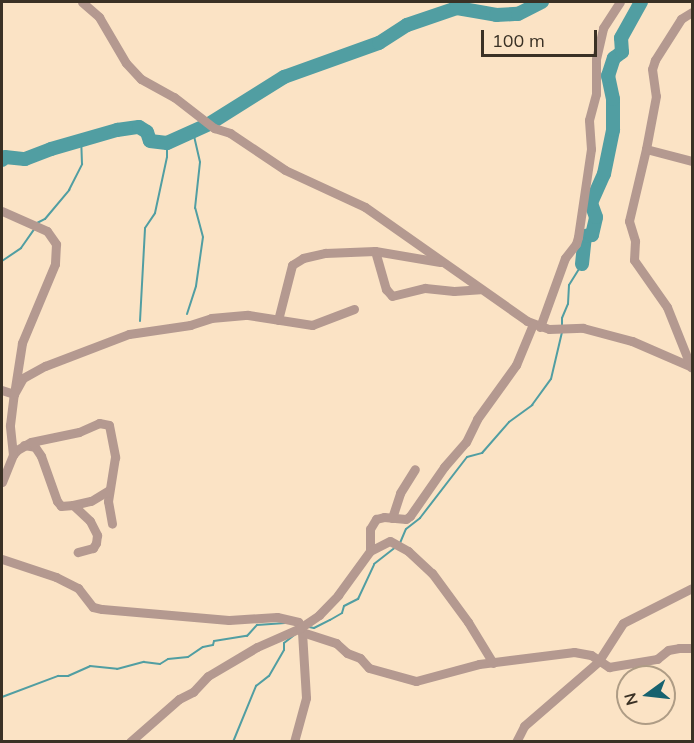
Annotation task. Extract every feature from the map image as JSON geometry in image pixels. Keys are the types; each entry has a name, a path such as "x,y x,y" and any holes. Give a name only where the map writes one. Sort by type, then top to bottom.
{"street":[{"path":"82,2 99,17 126,63 141,79 174,97 214,128 230,133 285,170 365,207 440,262 470,278 480,289 537,325 558,330 583,328 632,340 692,367"},
{"path":"370,551 370,529 376,519 406,519 410,516 444,467 466,442 477,419 516,365 537,325 565,258 576,244 591,149 589,120 596,94 596,59 603,28 620,2"},
{"path":"692,367 667,307 634,260 635,241 629,221 656,96 652,69 655,60 681,19 693,12"},
{"path":"646,148 693,161"},
{"path":"2,211 47,231 56,244 55,264 22,344 10,425 13,455"},
{"path":"278,320 289,272 297,261 326,253 375,251 440,262"},
{"path":"375,251 386,290 392,296 425,288 454,291 480,289"},
{"path":"14,394 23,378 29,374 129,334 154,328 179,327 221,316 248,315 318,325 340,312 354,309"},
{"path":"2,390 14,394"},
{"path":"2,482 13,455 24,445 79,432 99,423 109,425 116,457 108,501 112,524"},
{"path":"24,445 35,447 41,456 57,501 61,506 91,501 110,490"},
{"path":"392,518 400,493 415,469"},
{"path":"73,505 90,521 97,536 93,548 78,552"},
{"path":"130,741 179,699 193,692 208,676 257,647 301,630 338,595 370,551 390,541 408,551 432,573 475,631 493,663"},
{"path":"2,559 56,577 78,588 93,607 102,609 229,620 277,617 294,621 301,630 336,643 347,653 360,658 369,668 412,680 493,663 574,652 591,656 609,667 657,659 668,650 693,648"},
{"path":"516,741 524,726 598,662 623,623 693,588"},
{"path":"294,741 306,698 301,630"}],"waterway":[{"path":"2,160 5,157 25,159 117,130 139,127 147,132 150,141 167,143 209,124 284,77 379,43 407,25 457,8 496,15 518,14 542,2"},
{"path":"582,264 585,236 592,235 596,217 591,203 604,174 613,130 613,99 608,76 614,58 622,52 621,38 641,2"},
{"path":"187,314 196,286 203,237 195,208 200,162 193,132"},
{"path":"37,223 45,219 69,190 82,164 81,141"},
{"path":"140,321 145,228 155,213 167,157 167,143"},
{"path":"2,261 21,248 35,228"},
{"path":"562,326 562,318 568,304 569,285 582,264"},
{"path":"400,543 406,529 420,518 467,457 482,453 509,422 532,405 551,379 562,332"},
{"path":"309,627 314,628 330,620 342,613 344,606 358,599 374,564 396,547"},
{"path":"2,697 58,676 68,676 90,666 117,669 144,662 160,664 168,659 188,657 203,647 213,645 214,641 247,636 257,625 285,623"},
{"path":"233,742 256,686 269,676 284,650 284,643 297,633"}]}
